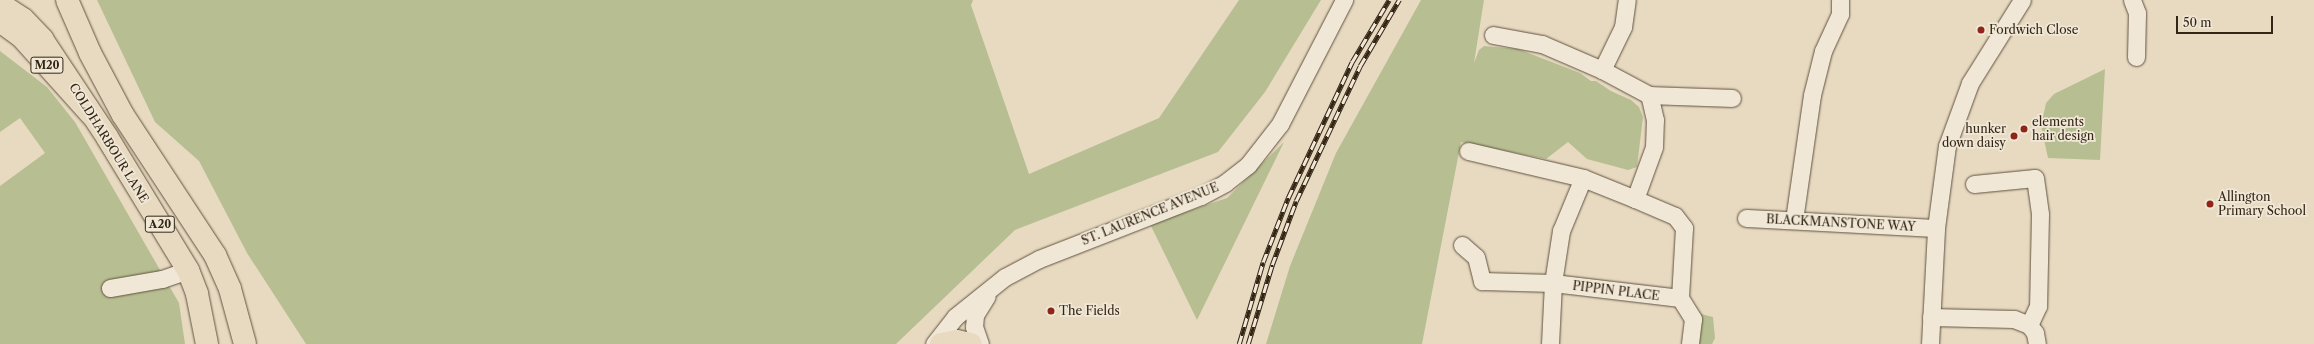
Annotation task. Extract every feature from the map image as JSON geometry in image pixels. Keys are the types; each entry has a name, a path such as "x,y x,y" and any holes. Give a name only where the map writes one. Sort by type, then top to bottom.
{"main road":[{"name":"A20","path":"67,0 90,53 123,115 215,255 230,288 245,344"},
{"name":"COLDHARBOUR LANE","path":"0,4 23,19 42,39 91,114 188,270 197,294 207,344"},
{"name":"M20","path":"0,21 21,36 91,114"},
{"path":"941,344 957,341 971,344"}],"street":[{"name":"ST. LAURENCE AVENUE","path":"934,344 955,317 1005,277 1039,259 1201,196 1225,183 1248,165 1280,124 1344,0"},
{"path":"1602,70 1623,27 1627,0"},
{"path":"1794,220 1812,94 1823,51 1840,14 1840,0"},
{"path":"1930,344 1936,228 1942,171 1953,125 1970,83 2022,0"},
{"path":"2132,0 2138,14 2136,57"},
{"path":"1493,35 1542,44 1602,70 1649,95 1732,98"},
{"path":"1634,199 1654,147 1655,120 1649,95"},
{"path":"1468,151 1583,178 1675,216 1684,228 1680,298 1693,319 1690,344"},
{"path":"1550,344 1552,283 1561,231 1583,178"},
{"path":"1974,184 2035,178 2040,214 2038,306 2029,325"},
{"name":"BLACKMANSTONE WAY","path":"1746,218 1936,228"},
{"name":"PIPPIN PLACE","path":"1462,245 1476,257 1482,281 1552,283 1680,298"},
{"path":"110,288 162,279 188,270"},
{"name":"ST. LAURENCE AVENUE","path":"980,344 974,327 975,315 981,303 1005,277"},
{"path":"1931,317 2014,319 2029,325 2035,333 2037,344"}],"green space":[{"path":"97,0 973,0 971,5 1029,174 1159,118 1239,0 1321,0 1265,92 1218,152 1015,230 896,344 306,344 247,253 199,161 155,122"},
{"path":"1421,0 1484,0 1474,63 1479,50 1484,46 1518,49 1580,73 1591,81 1596,81 1611,91 1631,100 1639,107 1643,117 1637,167 1628,170 1587,159 1568,142 1546,159 1461,142 1422,344 1266,344 1290,266 1336,153"},
{"path":"0,51 47,87 75,122 179,303 185,344 0,344 0,186 45,153 20,118 0,132"},
{"path":"2105,69 2100,160 2048,158 2041,126 2046,103 2054,94"},
{"path":"1284,142 1197,320 1150,224 1227,198"},
{"path":"1697,313 1713,317 1715,338 1712,344 1696,344"}],"railway":[{"path":"1239,344 1263,262 1288,198 1352,62 1389,0"},
{"path":"1248,344 1272,265 1296,201 1360,66 1399,0"}],"place":[{"name":"Fordwich Close","path":"1981,30"},
{"name":"elements hair design","path":"2024,129"},
{"name":"hunker down daisy","path":"2014,136"},
{"name":"Allington Primary School","path":"2210,204"},
{"name":"The Fields","path":"1051,311"}]}
